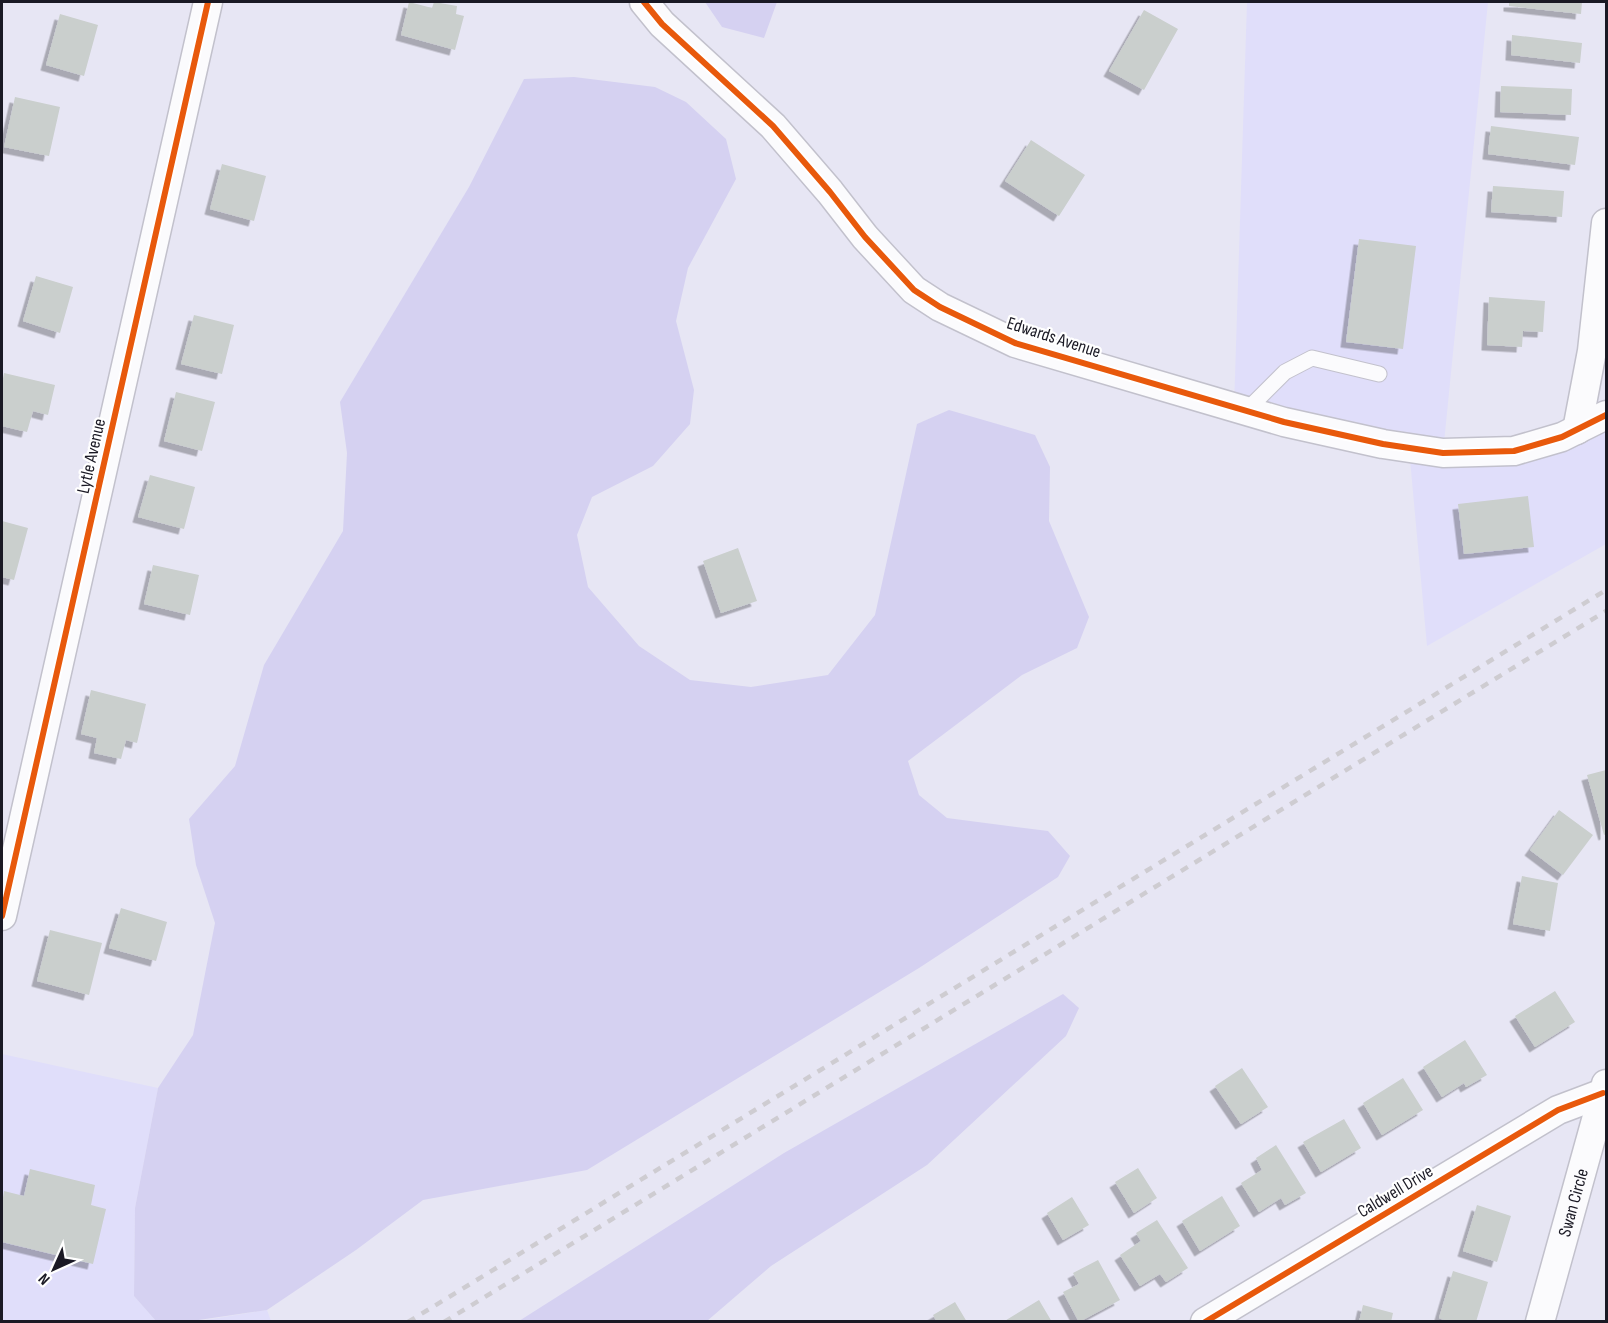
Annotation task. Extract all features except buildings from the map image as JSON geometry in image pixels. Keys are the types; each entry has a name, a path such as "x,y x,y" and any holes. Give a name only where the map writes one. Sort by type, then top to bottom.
{"street":[{"name":"Lytle Avenue","path":"2,916 208,2"},
{"name":"Edwards Avenue","path":"644,2 662,24 773,126 865,237 914,290 934,303 1015,343 1284,422 1383,444 1443,453 1514,451 1562,437 1606,415"},
{"path":"1577,430 1592,351 1606,223"},
{"name":"Caldwell Drive","path":"1206,1322 1558,1110 1605,1089"},
{"name":"Swan Circle","path":"1540,1322 1605,1089"}],"lane":[{"path":"1245,411 1285,372 1312,358 1379,374"}],"shaded area":[{"path":"705,2 777,2 764,38 722,27"},
{"path":"1247,2 1488,2 1443,453 1606,415 1606,544 1427,646 1409,448 1234,408"},
{"path":"574,77 655,87 686,102 726,139 736,179 688,268 676,321 694,390 690,424 653,466 592,497 577,535 588,587 639,646 690,680 751,687 828,675 875,615 917,424 949,410 1035,435 1050,467 1049,521 1089,617 1077,648 1022,675 908,761 919,795 947,818 1048,831 1070,856 1058,877 919,968 587,1170 423,1200 356,1250 267,1310 192,1321 156,1321 134,1296 135,1208 158,1088 193,1035 215,923 196,865 189,819 235,766 264,665 343,531 347,453 340,402 469,187 524,79"},
{"path":"1063,994 1079,1008 1066,1036 927,1165 771,1266 707,1321 519,1321 784,1153"},
{"path":"2,1054 158,1088 135,1208 134,1296 156,1321 2,1322"},
{"path":"267,1310 271,1321 192,1322 199,1321"}],"railway":[{"path":"408,1322 1606,590"},
{"path":"444,1322 1606,611"}],"cycle path":[{"path":"2,916 208,2"},
{"path":"644,2 662,24 773,126 865,237 914,290 940,307 1015,343 1284,422 1383,444 1443,453 1514,451 1562,437 1606,415"},
{"path":"1205,1322 1558,1110 1603,1093"}]}
